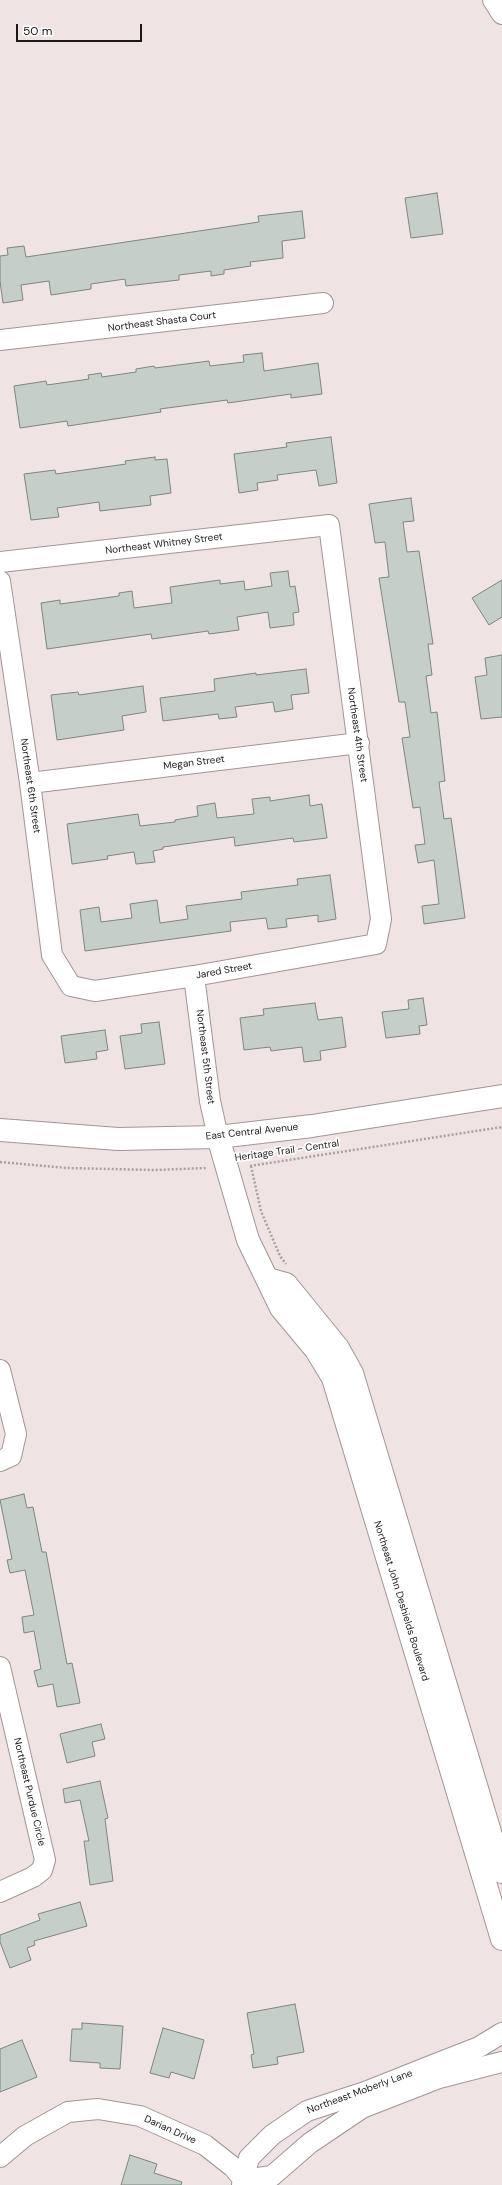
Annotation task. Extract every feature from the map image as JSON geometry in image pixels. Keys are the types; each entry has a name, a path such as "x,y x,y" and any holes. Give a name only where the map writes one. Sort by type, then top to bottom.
{"street":[{"path":"493,0 502,14"},
{"name":"Northeast Shasta Court","path":"0,340 323,303"},
{"name":"Northeast Whitney Street","path":"0,562 328,525"},
{"name":"Northeast 4th Street","path":"328,525 359,743 380,919 376,944"},
{"name":"Northeast 6th Street","path":"0,581 30,783 52,955 71,986"},
{"name":"Megan Street","path":"30,783 359,743"},
{"name":"Jared Street","path":"71,986 96,991 194,976 376,944"},
{"name":"Northeast 5th Street","path":"194,976 210,1100 218,1137"},
{"name":"East Central Avenue","path":"0,1130 118,1139 218,1137 312,1126 502,1096"},
{"name":"Northeast John Deshields Boulevard","path":"218,1137 248,1240 281,1308 316,1350 333,1378 502,1939"},
{"name":"Northeast John Deshields Boulevard","path":"268,1279 286,1284 338,1348 352,1373 502,1872"},
{"path":"0,1370 16,1434 11,1456 0,1461"},
{"name":"Northeast Purdue Circle","path":"0,1667 45,1860 42,1870 33,1877 0,1892"},
{"name":"Northeast Moberly Lane","path":"502,2033 479,2047 365,2092 307,2111 272,2135 249,2158 243,2182 272,2176 310,2144 362,2108 439,2078 502,2062"},
{"name":"Darian Drive","path":"0,2157 25,2136 68,2112 98,2109 140,2116 205,2145 233,2167 243,2182"}],"path":[{"name":"Heritage Trail - Central","path":"0,1162 66,1168 154,1170 251,1166 502,1127"}],"building":[{"path":"437,193 443,234 411,238 405,198"},
{"path":"302,211 305,238 282,241 283,258 250,262 251,266 224,270 224,274 211,276 211,271 179,275 179,280 126,286 125,279 91,284 91,289 51,295 49,281 21,285 23,300 3,303 0,281 0,256 8,255 7,248 24,246 26,257 259,222 258,216"},
{"path":"262,353 264,371 318,363 322,394 291,398 291,394 228,403 227,400 160,409 161,412 68,426 67,421 20,428 14,386 46,381 47,385 89,379 88,375 101,373 102,377 136,372 136,369 154,366 155,368 209,361 210,366 244,362 243,355"},
{"path":"331,437 337,483 319,486 316,470 277,475 278,480 257,483 258,490 239,493 234,454 287,447 286,443"},
{"path":"155,457 155,460 167,459 171,493 150,496 151,505 100,511 99,502 57,508 59,517 31,520 24,474 55,470 56,474 126,464 125,461"},
{"path":"411,498 414,521 403,522 407,552 419,551 433,644 428,644 432,675 426,676 431,713 437,712 445,781 439,782 444,819 451,818 465,918 424,924 422,906 439,904 434,860 418,863 415,845 425,844 420,807 413,808 402,738 410,737 405,702 399,702 379,578 389,577 385,542 375,543 369,504"},
{"path":"288,571 290,587 295,586 299,612 293,613 294,625 270,628 268,612 237,617 239,630 209,634 208,631 152,639 151,634 47,649 41,603 60,600 60,604 119,596 119,593 132,591 134,608 172,603 170,587 220,580 220,584 244,581 245,590 272,586 270,573"},
{"path":"502,580 502,617 489,625 472,598"},
{"path":"502,655 502,717 481,719 475,677 487,675 485,658"},
{"path":"306,669 309,693 291,695 293,709 275,712 273,702 235,707 237,717 219,719 218,714 163,721 160,698 215,691 214,679 256,673 256,675"},
{"path":"143,686 146,712 122,716 124,730 57,740 51,695 78,692 79,695"},
{"path":"309,795 310,806 322,804 327,838 294,842 293,838 235,846 234,837 163,847 163,849 153,851 155,862 136,864 134,852 107,856 108,859 72,864 67,824 138,814 140,826 175,822 175,820 198,816 197,806 215,803 217,818 254,814 252,799 270,797 270,801"},
{"path":"330,875 336,919 318,922 318,915 286,919 287,927 268,929 266,918 230,922 231,931 85,951 80,910 99,907 101,922 132,918 130,904 157,900 160,923 188,919 186,906 242,899 241,892 298,885 297,879"},
{"path":"423,998 427,1025 419,1026 420,1034 386,1038 382,1012 409,1009 408,1000"},
{"path":"315,1003 318,1020 342,1017 346,1047 320,1051 321,1060 304,1062 302,1047 271,1051 270,1047 244,1050 240,1018 264,1015 263,1009"},
{"path":"159,1022 165,1064 125,1069 120,1036 142,1033 141,1024"},
{"path":"105,1030 108,1050 96,1052 97,1059 65,1063 61,1036"},
{"path":"24,1494 27,1508 33,1507 42,1552 46,1552 67,1664 72,1663 80,1703 57,1707 53,1684 38,1687 34,1671 41,1669 34,1631 24,1633 22,1617 34,1615 25,1570 10,1573 7,1560 12,1559 0,1500"},
{"path":"101,1724 105,1739 92,1742 95,1756 67,1763 60,1734"},
{"path":"100,1781 108,1818 105,1819 113,1881 90,1885 84,1841 89,1841 80,1800 65,1803 63,1789"},
{"path":"80,1902 87,1926 34,1941 35,1945 27,1948 31,1960 10,1968 0,1942 0,1935 40,1920 38,1914"},
{"path":"295,2004 304,2052 277,2057 278,2064 253,2068 251,2055 254,2054 247,2013"},
{"path":"82,2023 123,2026 120,2069 100,2068 100,2063 70,2061 72,2029 82,2029"},
{"path":"163,2028 204,2040 194,2079 171,2072 169,2078 150,2073"},
{"path":"22,2040 37,2077 0,2092 0,2049"},
{"path":"130,2155 157,2164 154,2173 182,2182 181,2185 121,2185"}]}
